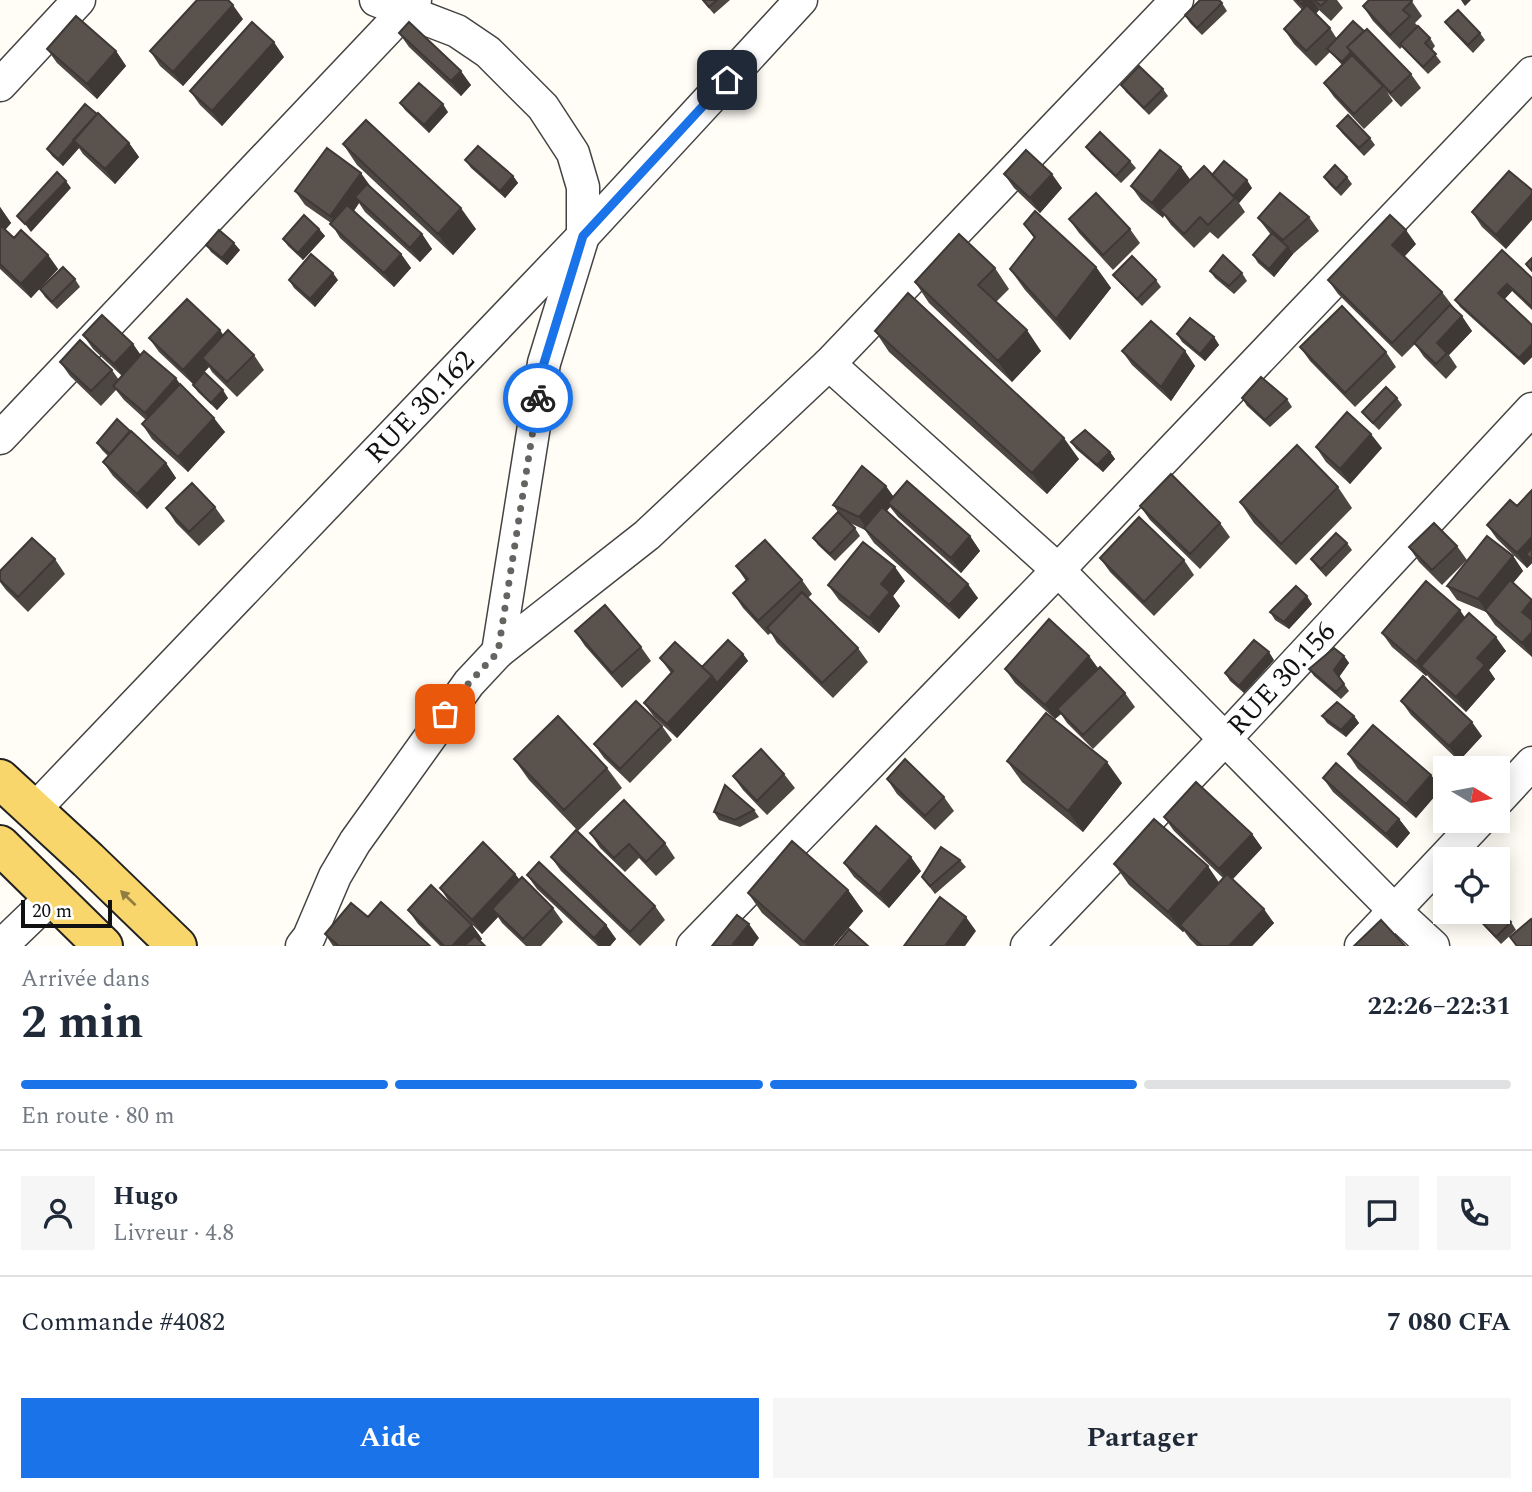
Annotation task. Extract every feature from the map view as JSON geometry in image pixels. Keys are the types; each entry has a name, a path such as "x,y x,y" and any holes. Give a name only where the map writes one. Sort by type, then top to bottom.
{"main road":[{"path":"0,779 177,946"},
{"path":"0,845 103,946"}],"street":[{"path":"0,85 79,0"},
{"name":"RUE 30.162","path":"34,810 583,236 801,0"},
{"path":"302,946 309,937 335,876 355,842 469,683 498,652 648,535 828,364 1177,0"},
{"path":"0,438 399,4 457,31 488,52 542,107 573,153 583,187 583,236 544,363 498,652"},
{"path":"693,946 1058,570 1532,74"},
{"path":"828,364 1058,570 1224,740 1433,946"},
{"name":"RUE 30.156","path":"1027,946 1224,740 1532,409"},
{"path":"1510,787 1532,763"},
{"path":"1361,946 1468,833"},
{"path":"1,946 52,897"}],"building":[{"path":"197,0 228,0 233,5 173,72 150,51"},
{"path":"703,0 717,0 709,7"},
{"path":"1200,0 1219,0 1222,3 1197,28 1185,15"},
{"path":"1314,0 1327,0 1321,6"},
{"path":"1369,0 1411,0 1403,10 1410,16 1390,35 1363,6"},
{"path":"1307,5 1330,28 1306,51 1284,29"},
{"path":"1458,10 1480,33 1468,45 1445,22"},
{"path":"76,16 116,51 87,84 47,49"},
{"path":"1353,21 1364,31 1347,47 1351,52 1342,62 1327,49"},
{"path":"252,22 274,42 212,111 190,91"},
{"path":"409,22 461,71 451,81 399,33"},
{"path":"1418,26 1430,38 1425,43 1436,54 1423,67 1400,44"},
{"path":"1367,29 1411,74 1391,93 1347,47"},
{"path":"1352,55 1383,86 1354,114 1324,83"},
{"path":"1139,66 1163,89 1144,108 1121,85"},
{"path":"419,83 443,104 424,125 400,103"},
{"path":"85,104 97,114 58,159 47,149"},
{"path":"98,113 129,143 105,169 73,140"},
{"path":"1348,115 1370,138 1359,148 1337,126"},
{"path":"366,120 461,208 438,234 343,144"},
{"path":"1100,132 1130,161 1116,176 1086,147"},
{"path":"478,146 513,176 500,191 465,160"},
{"path":"327,148 361,173 330,216 295,191"},
{"path":"1026,150 1052,174 1030,198 1004,174"},
{"path":"1160,150 1181,167 1152,203 1131,186"},
{"path":"1224,161 1247,180 1233,196 1212,175"},
{"path":"1335,165 1347,177 1336,189 1324,177"},
{"path":"1204,166 1235,198 1208,225 1200,217 1184,234 1160,210"},
{"path":"1509,171 1532,190 1532,194 1496,235 1472,212"},
{"path":"57,172 66,181 25,224 17,216"},
{"path":"367,184 422,234 410,248 355,197"},
{"path":"1096,193 1130,229 1103,255 1069,219"},
{"path":"1280,193 1309,217 1283,240 1258,218"},
{"path":"347,205 401,254 384,273 330,224"},
{"path":"1035,211 1096,267 1056,319 1010,269 1035,237 1024,224"},
{"path":"304,215 319,229 298,253 283,239"},
{"path":"1390,215 1406,230 1392,245 1442,292 1392,343 1328,280"},
{"path":"0,225 14,238 21,230 48,255 21,284 0,264"},
{"path":"219,230 234,243 222,258 206,245"},
{"path":"1272,233 1288,247 1269,269 1253,255"},
{"path":"959,234 995,268 978,285 1027,330 998,361 915,282"},
{"path":"1502,250 1532,278 1532,307 1507,284 1498,293 1532,325 1532,344 1519,358 1455,300"},
{"path":"311,254 333,273 310,299 289,280"},
{"path":"1223,255 1242,273 1229,286 1210,271"},
{"path":"1132,256 1156,280 1137,299 1113,275"},
{"path":"1532,258 1532,271 1526,264"},
{"path":"63,267 75,279 52,302 40,289"},
{"path":"908,293 1064,438 1032,473 875,331"},
{"path":"187,299 220,330 183,370 149,338"},
{"path":"1450,305 1462,316 1437,343 1447,353 1436,364 1414,343"},
{"path":"1342,306 1386,352 1345,393 1300,347"},
{"path":"102,315 133,344 114,364 83,335"},
{"path":"1190,318 1214,337 1200,354 1177,334"},
{"path":"1151,321 1185,351 1161,387 1122,351"},
{"path":"228,330 254,355 227,382 202,358"},
{"path":"80,340 112,370 91,391 60,362"},
{"path":"144,351 176,378 145,413 113,386"},
{"path":"204,372 223,390 211,403 193,385"},
{"path":"1261,377 1287,399 1265,420 1242,398"},
{"path":"180,384 214,418 178,457 142,424"},
{"path":"1386,387 1397,398 1373,423 1362,412"},
{"path":"1347,412 1371,434 1340,469 1316,447"},
{"path":"117,419 130,431 110,454 97,443"},
{"path":"1085,430 1110,452 1097,465 1071,442"},
{"path":"131,431 166,463 137,494 103,462"},
{"path":"1297,445 1338,487 1281,544 1240,502"},
{"path":"862,466 886,486 859,517 833,505"},
{"path":"1171,474 1220,523 1190,554 1140,506"},
{"path":"907,481 970,536 951,558 888,503"},
{"path":"192,483 215,507 189,532 166,508"},
{"path":"1532,490 1532,537 1517,553 1487,525 1510,500 1517,506"},
{"path":"882,507 968,584 949,605 864,528"},
{"path":"838,512 855,528 830,554 813,538"},
{"path":"1139,517 1184,560 1144,602 1100,558"},
{"path":"1434,523 1457,546 1432,570 1409,547"},
{"path":"1336,533 1347,543 1321,569 1311,559"},
{"path":"1487,536 1513,556 1478,599 1447,586"},
{"path":"32,538 55,559 18,597 0,580 0,571"},
{"path":"765,540 802,580 758,621 733,593 748,579 736,566"},
{"path":"863,542 895,567 881,584 890,592 869,618 828,585"},
{"path":"1532,548 1532,560 1526,554"},
{"path":"1510,580 1532,600 1522,612 1532,620 1532,632 1522,643 1485,610"},
{"path":"1426,581 1460,610 1416,662 1382,633"},
{"path":"1296,586 1307,596 1284,622 1270,612"},
{"path":"802,592 858,648 822,683 767,628"},
{"path":"605,605 641,647 612,673 575,631"},
{"path":"1469,613 1496,637 1477,658 1485,665 1456,697 1421,666"},
{"path":"1049,619 1089,656 1045,705 1005,669"},
{"path":"728,640 743,654 717,683 702,667"},
{"path":"1254,640 1269,652 1239,686 1225,673"},
{"path":"675,642 712,676 667,724 644,703 673,671 660,658"},
{"path":"1334,648 1344,656 1334,670 1344,684 1336,692 1309,669"},
{"path":"1100,667 1125,693 1083,735 1057,709"},
{"path":"1423,676 1472,722 1449,746 1401,701"},
{"path":"636,701 662,726 620,769 594,744"},
{"path":"1337,702 1354,716 1341,730 1322,716"},
{"path":"1046,713 1107,762 1068,811 1007,761"},
{"path":"558,716 607,768 564,810 514,759"},
{"path":"1373,725 1431,775 1406,804 1348,754"},
{"path":"761,749 784,774 757,801 733,776"},
{"path":"905,759 944,797 925,816 887,779"},
{"path":"1336,763 1399,819 1386,834 1323,778"},
{"path":"1196,782 1252,834 1219,869 1164,817"},
{"path":"725,785 754,810 735,820 714,812"},
{"path":"624,800 665,843 646,862 629,844 614,858 590,833"},
{"path":"1154,819 1208,866 1168,912 1114,864"},
{"path":"876,826 911,857 879,894 844,863"},
{"path":"576,830 655,906 630,932 551,857"},
{"path":"792,841 848,890 804,942 748,893"},
{"path":"483,842 515,874 472,920 440,888"},
{"path":"941,847 960,860 930,886 922,877"},
{"path":"539,862 606,925 594,938 527,875"},
{"path":"1227,874 1264,909 1229,946 1202,946 1180,925"},
{"path":"522,877 553,908 523,939 492,909"},
{"path":"431,885 472,925 452,946 444,946 408,910"},
{"path":"940,897 966,917 945,946 904,946"},
{"path":"381,902 430,946 339,946 325,934 351,903 368,917"},
{"path":"737,915 749,924 733,944 735,946 712,946"},
{"path":"1531,919 1532,946 1517,946 1510,937"},
{"path":"1381,920 1405,946 1354,946"},
{"path":"1484,924 1509,924 1496,937"},
{"path":"849,929 868,946 835,946"},
{"path":"475,936 485,946 464,946"}],"way so far":[{"path":"445,714 498,652 538,398"}],"route":[{"path":"538,398 544,363 583,236 727,80"}]}
